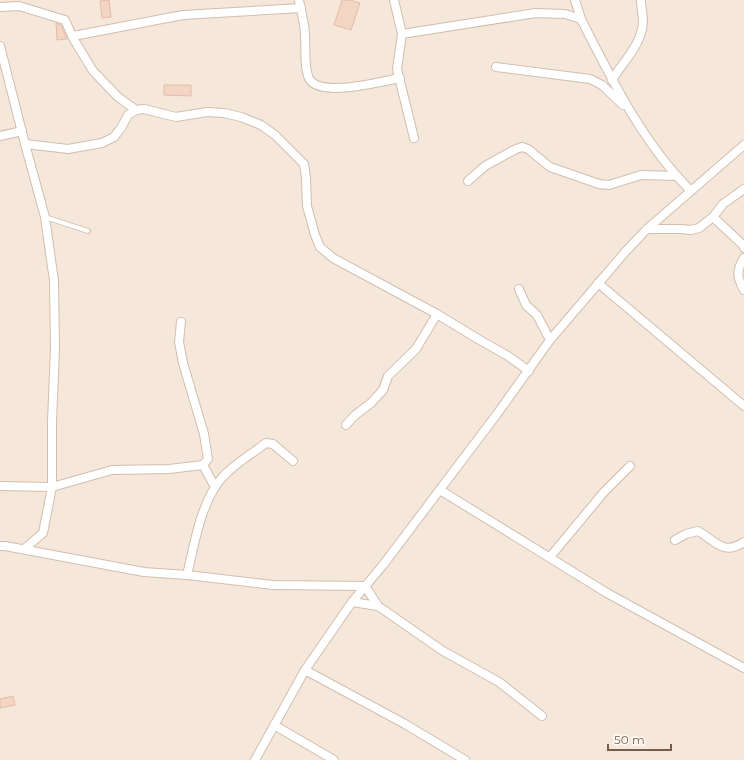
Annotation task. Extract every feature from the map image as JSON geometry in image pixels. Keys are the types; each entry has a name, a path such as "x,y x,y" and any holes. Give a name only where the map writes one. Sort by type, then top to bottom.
{"street":[{"path":"394,0 402,34 397,69 414,138"},
{"path":"575,0 581,19 630,112 677,176 691,191"},
{"path":"612,80 622,63 634,49 640,34 643,22 641,0"},
{"path":"72,36 183,15 300,4 305,34 308,77 314,85 329,89 343,88 400,78"},
{"path":"0,6 19,6 66,20 72,36 93,71 118,97 136,110"},
{"path":"402,34 536,13 565,14 581,19"},
{"path":"0,46 45,217 54,289 56,348 52,422 52,487 43,533 24,549"},
{"path":"496,67 590,79 602,85 630,112"},
{"path":"25,144 68,149 102,143 114,137 128,115 136,110 144,109 176,118 207,112 224,113 241,117 275,135 304,164 307,206 320,247 333,258 438,314 478,340 508,356 529,371"},
{"path":"0,136 22,131"},
{"path":"255,760 305,670 352,602 383,565 440,490 529,371 550,340 598,283 647,229 744,145"},
{"path":"468,181 484,166 522,147 528,149 550,167 600,184 609,185 641,175 677,176"},
{"path":"647,229 691,230 699,228 713,217 724,204 744,189"},
{"path":"713,217 744,248"},
{"path":"744,258 740,264 738,279 744,290"},
{"path":"598,283 744,406"},
{"path":"519,289 526,305 537,315 550,340"},
{"path":"346,425 383,390 388,376 416,349 438,314"},
{"path":"0,486 52,487 112,470 169,469 203,465 208,459 204,434 183,363 179,342 182,322"},
{"path":"187,575 198,531 207,504 215,486 226,474 266,443 273,444 293,461"},
{"path":"203,465 215,486"},
{"path":"550,557 604,492 630,466"},
{"path":"440,490 607,593 744,668"},
{"path":"675,540 686,534 698,532 706,536 717,545 725,548 733,548 744,542"},
{"path":"0,546 24,549 144,572 187,575 273,585 365,586"},
{"path":"365,586 378,606 443,651 498,682 542,716"},
{"path":"352,602 378,606"},
{"path":"305,670 344,692 381,710 465,760"},
{"path":"274,725 334,760"}],"lane":[{"path":"45,217 88,232"}],"shaded area":[{"path":"0,0 744,0 744,760 0,760"}],"building":[{"path":"109,0 111,17 102,18 100,1"},
{"path":"342,0 350,0 360,3 351,30 334,25"},
{"path":"56,23 61,25 67,39 57,40"},
{"path":"164,85 191,85 191,96 164,95"},
{"path":"13,696 15,705 0,708 0,699"}]}
